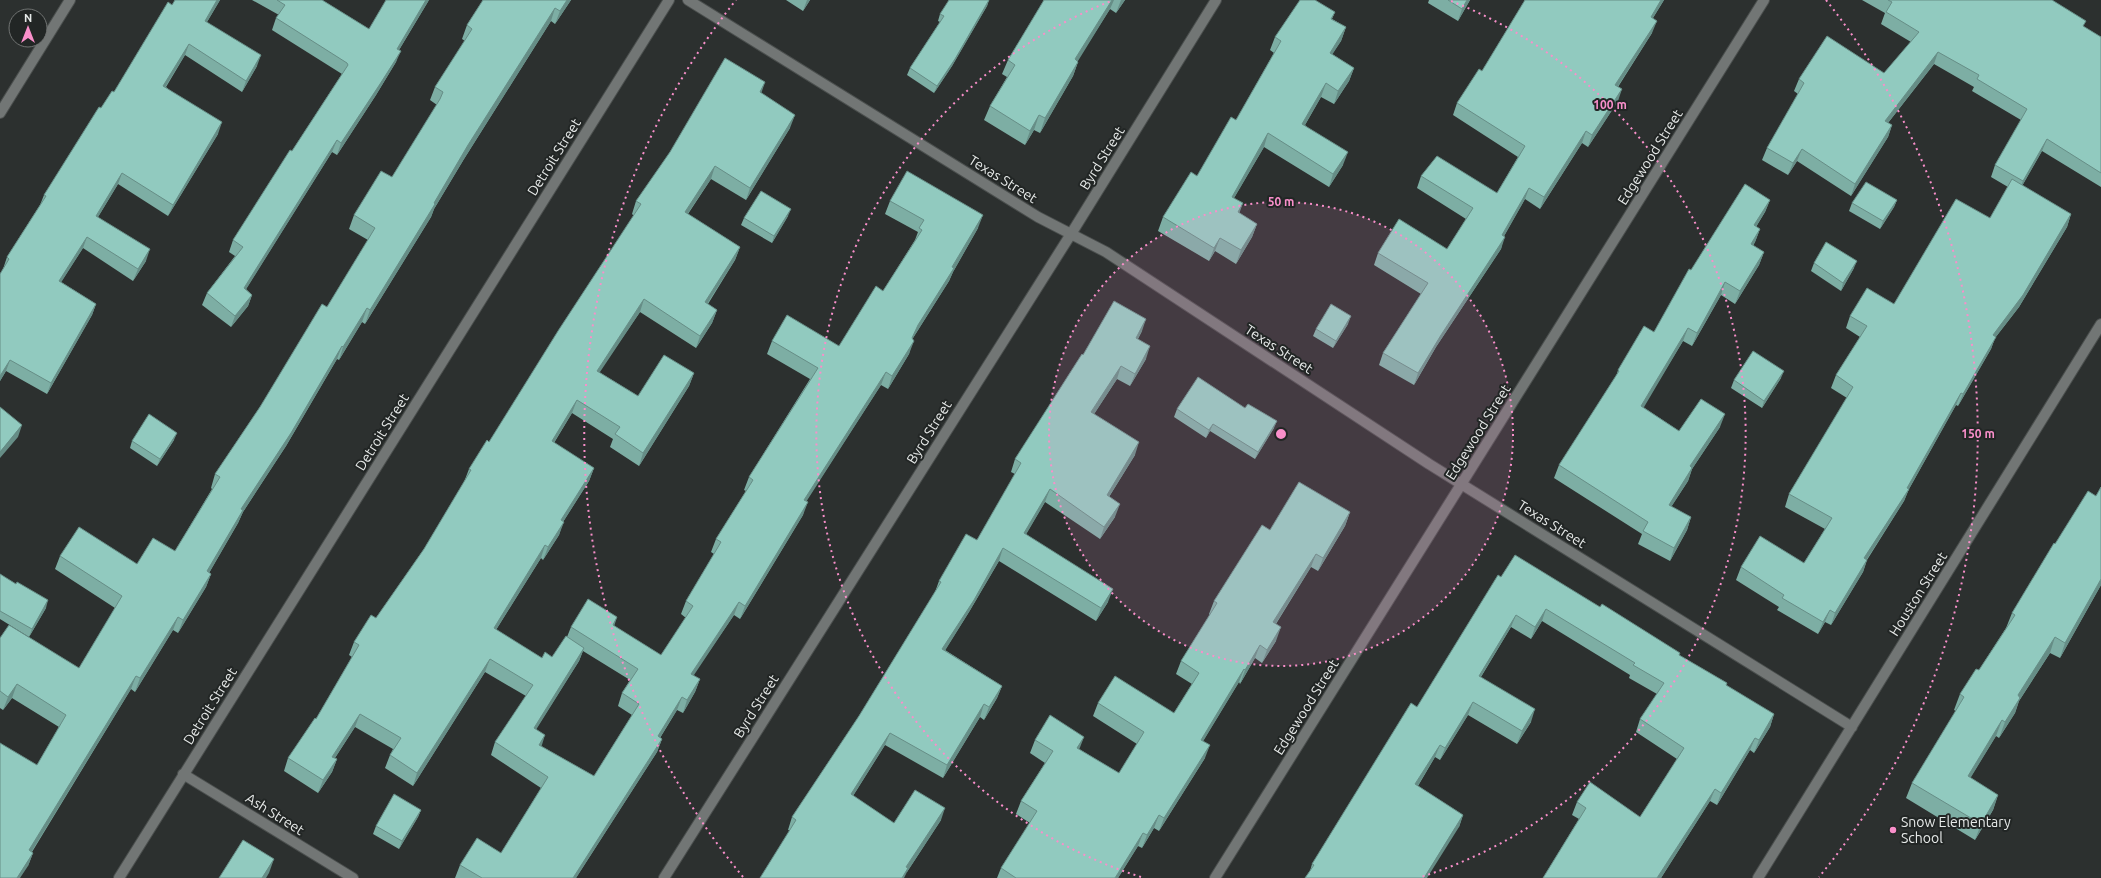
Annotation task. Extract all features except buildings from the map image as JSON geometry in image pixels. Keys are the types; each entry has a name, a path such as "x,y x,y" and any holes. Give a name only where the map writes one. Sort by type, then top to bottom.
{"street":[{"path":"0,113 70,0"},
{"name":"Detroit Street","path":"119,878 669,0"},
{"name":"Texas Street","path":"688,0 1038,217 1106,252 1462,485 1852,727"},
{"name":"Byrd Street","path":"664,878 1071,234 1216,0"},
{"name":"Edgewood Street","path":"1216,878 1764,0"},
{"name":"Houston Street","path":"1758,878 2101,324"},
{"name":"Ash Street","path":"183,774 353,878"}],"place":[{"name":"Snow Elementary School","path":"1893,830"}]}
